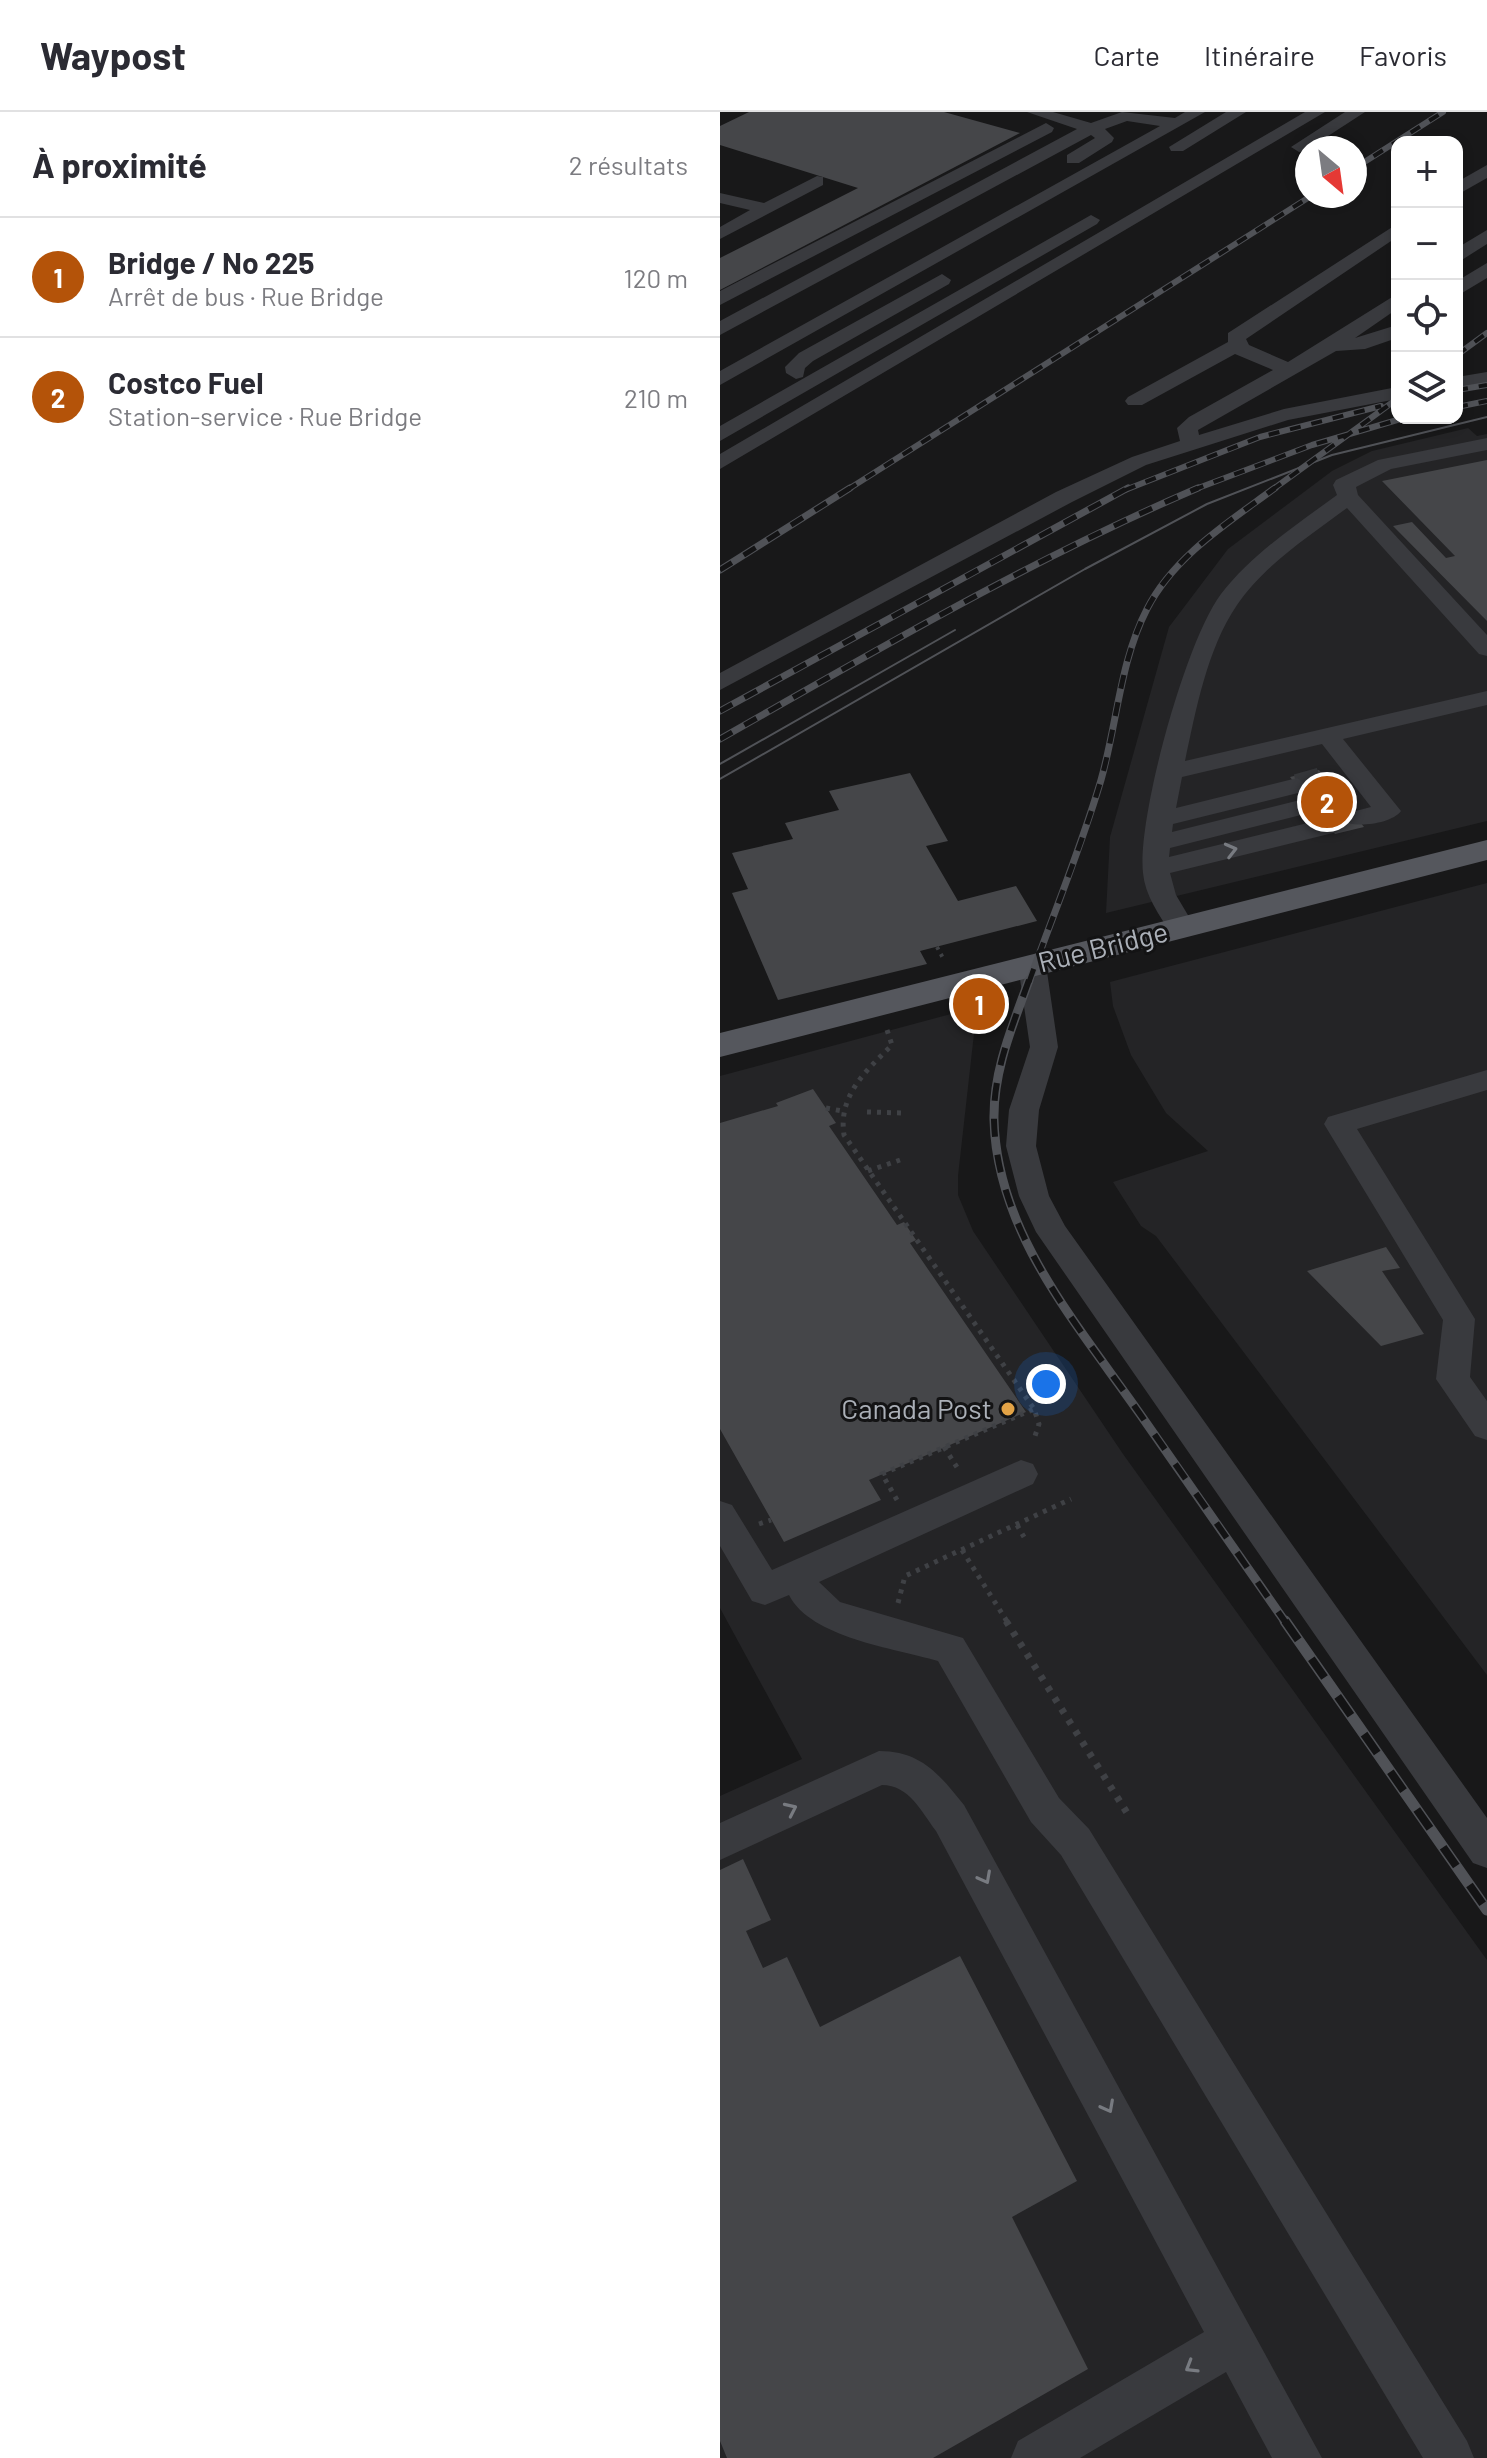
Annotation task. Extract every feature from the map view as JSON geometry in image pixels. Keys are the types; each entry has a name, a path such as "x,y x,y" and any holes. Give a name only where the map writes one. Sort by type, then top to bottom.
{"main road":[{"name":"Rue Bridge","path":"720,1045 1487,850"}],"lane":[{"path":"955,224 1105,140 1092,128 1035,112"},
{"path":"720,379 1197,112"},
{"path":"720,463 1317,112"},
{"path":"1282,157 1357,112"},
{"path":"720,329 1092,128 1126,116 1177,123"},
{"path":"720,299 1062,120"},
{"path":"1157,158 1243,120"},
{"path":"1180,168 1243,120"},
{"path":"1463,186 1487,170"},
{"path":"720,234 817,181"},
{"path":"720,198 767,209"},
{"path":"1147,212 1207,199"},
{"path":"720,435 1112,207"},
{"path":"1236,345 1237,336 1391,233"},
{"path":"1463,253 1487,235"},
{"path":"1017,263 1054,267"},
{"path":"1463,286 1487,269"},
{"path":"796,373 795,367 806,357 955,273"},
{"path":"1192,442 1186,434 1196,421 1332,345 1391,304"},
{"path":"1332,345 1365,343 1391,333"},
{"path":"1236,345 1290,370"},
{"path":"1135,401 1236,345"},
{"path":"733,404 821,360 847,361"},
{"path":"1463,382 1487,378"},
{"path":"720,683 1064,497 1139,461 1284,415 1391,394"},
{"path":"1487,444 1385,464 1344,485 1348,497 1487,649"},
{"path":"1181,927 1164,900 1159,844 1172,772 1207,641 1230,599 1272,555 1348,497"},
{"path":"1172,772 1487,698"},
{"path":"1328,736 1372,791"},
{"path":"1372,791 1341,798 1372,791"},
{"path":"1159,844 1312,806 1159,844"},
{"path":"1032,965 1044,1047 1024,1110 1021,1146 1034,1196 1052,1232 1487,1850"},
{"path":"1487,1080 1339,1124 1459,1319 1453,1379 1487,1427"},
{"path":"720,1515 765,1590 1021,1474"},
{"path":"797,1575 815,1605 829,1614 947,1647 957,1659 1045,1810 1075,1842 1450,2458"},
{"path":"720,1842 879,1768 898,1768 923,1783 976,1860 1298,2458"},
{"path":"1035,2458 1234,2341"}],"path":[{"path":"937,947 946,962"},
{"path":"886,1029 893,1042 850,1091 842,1111 844,1135 1034,1409 1039,1424 1034,1439"},
{"path":"826,1108 842,1111"},
{"path":"867,1112 905,1113"},
{"path":"868,1171 900,1160"},
{"path":"882,1474 1034,1409"},
{"path":"920,1639 897,1605 905,1576 1071,1499"},
{"path":"1017,1525 1024,1537"},
{"path":"962,1550 1129,1816"}],"shaded area":[{"path":"1468,428 1477,436 1487,434 1487,821 1106,913 1110,837 1169,627 1228,549 1332,471 1372,451"},
{"path":"1487,883 1487,1675 1156,1236 1141,1226 1113,1182 1208,1151 1166,1113 1131,1055 1113,1006 1110,982"},
{"path":"977,1007 958,1176 958,1195 973,1231 1123,1454 1487,1960 1487,2458 720,2458 720,1796 802,1759 720,1608 720,1076"}],"building":[{"path":"749,112 944,112 1020,133 720,290 720,258 858,188 720,145 720,126"},
{"path":"1487,460 1487,621 1393,526 1412,522 1446,558 1455,556 1382,481"},
{"path":"1319,770 1364,827 1335,834 1290,777"},
{"path":"910,773 948,841 926,846 958,901 1016,886 1037,921 920,951 927,964 778,1000 732,893 748,889 732,853 793,839 785,823 839,810 829,791"},
{"path":"813,1089 836,1123 829,1126 897,1225 904,1222 916,1240 910,1243 1026,1412 869,1480 881,1500 784,1542 720,1429 720,1123 778,1106 776,1103"},
{"path":"1386,1247 1400,1268 1382,1271 1424,1334 1381,1346 1307,1271"},
{"path":"743,1859 771,1920 746,1931 763,1968 787,1957 820,2027 960,1956 1077,2181 1012,2217 1088,2369 933,2458 727,2458 720,2441 720,1870"}],"tunnel":[{"path":"1297,786 1326,778"},
{"path":"1312,805 1341,798"}],"tram line":[{"path":"720,779 1085,569 1207,504 1332,455 1487,417"},
{"path":"720,764 955,630"}],"railway":[{"path":"1367,160 1443,112"},
{"path":"847,490 1295,206"},
{"path":"1461,352 1487,333"},
{"path":"1463,389 1487,385"},
{"path":"1463,406 1487,401"},
{"path":"1349,434 1391,403"},
{"path":"1125,490 1260,437 1381,406"},
{"path":"1349,434 1391,422"},
{"path":"1197,489 1349,434"},
{"path":"1272,490 1349,434"},
{"path":"720,570 850,488"},
{"path":"720,711 1128,488"},
{"path":"1029,982 1093,805 1125,671 1147,609 1158,590 1187,556 1275,488"},
{"path":"720,739 1015,575 1197,489"},
{"path":"1029,980 1005,1048 995,1101 999,1162 1009,1202 1025,1240 1067,1312 1286,1623"},
{"path":"1285,1621 1487,1910"}],"place":[{"name":"Costco Fuel","path":"1327,802"},
{"name":"Bridge / No 225","path":"979,1004"},
{"name":"Canada Post","path":"1008,1409"}]}
